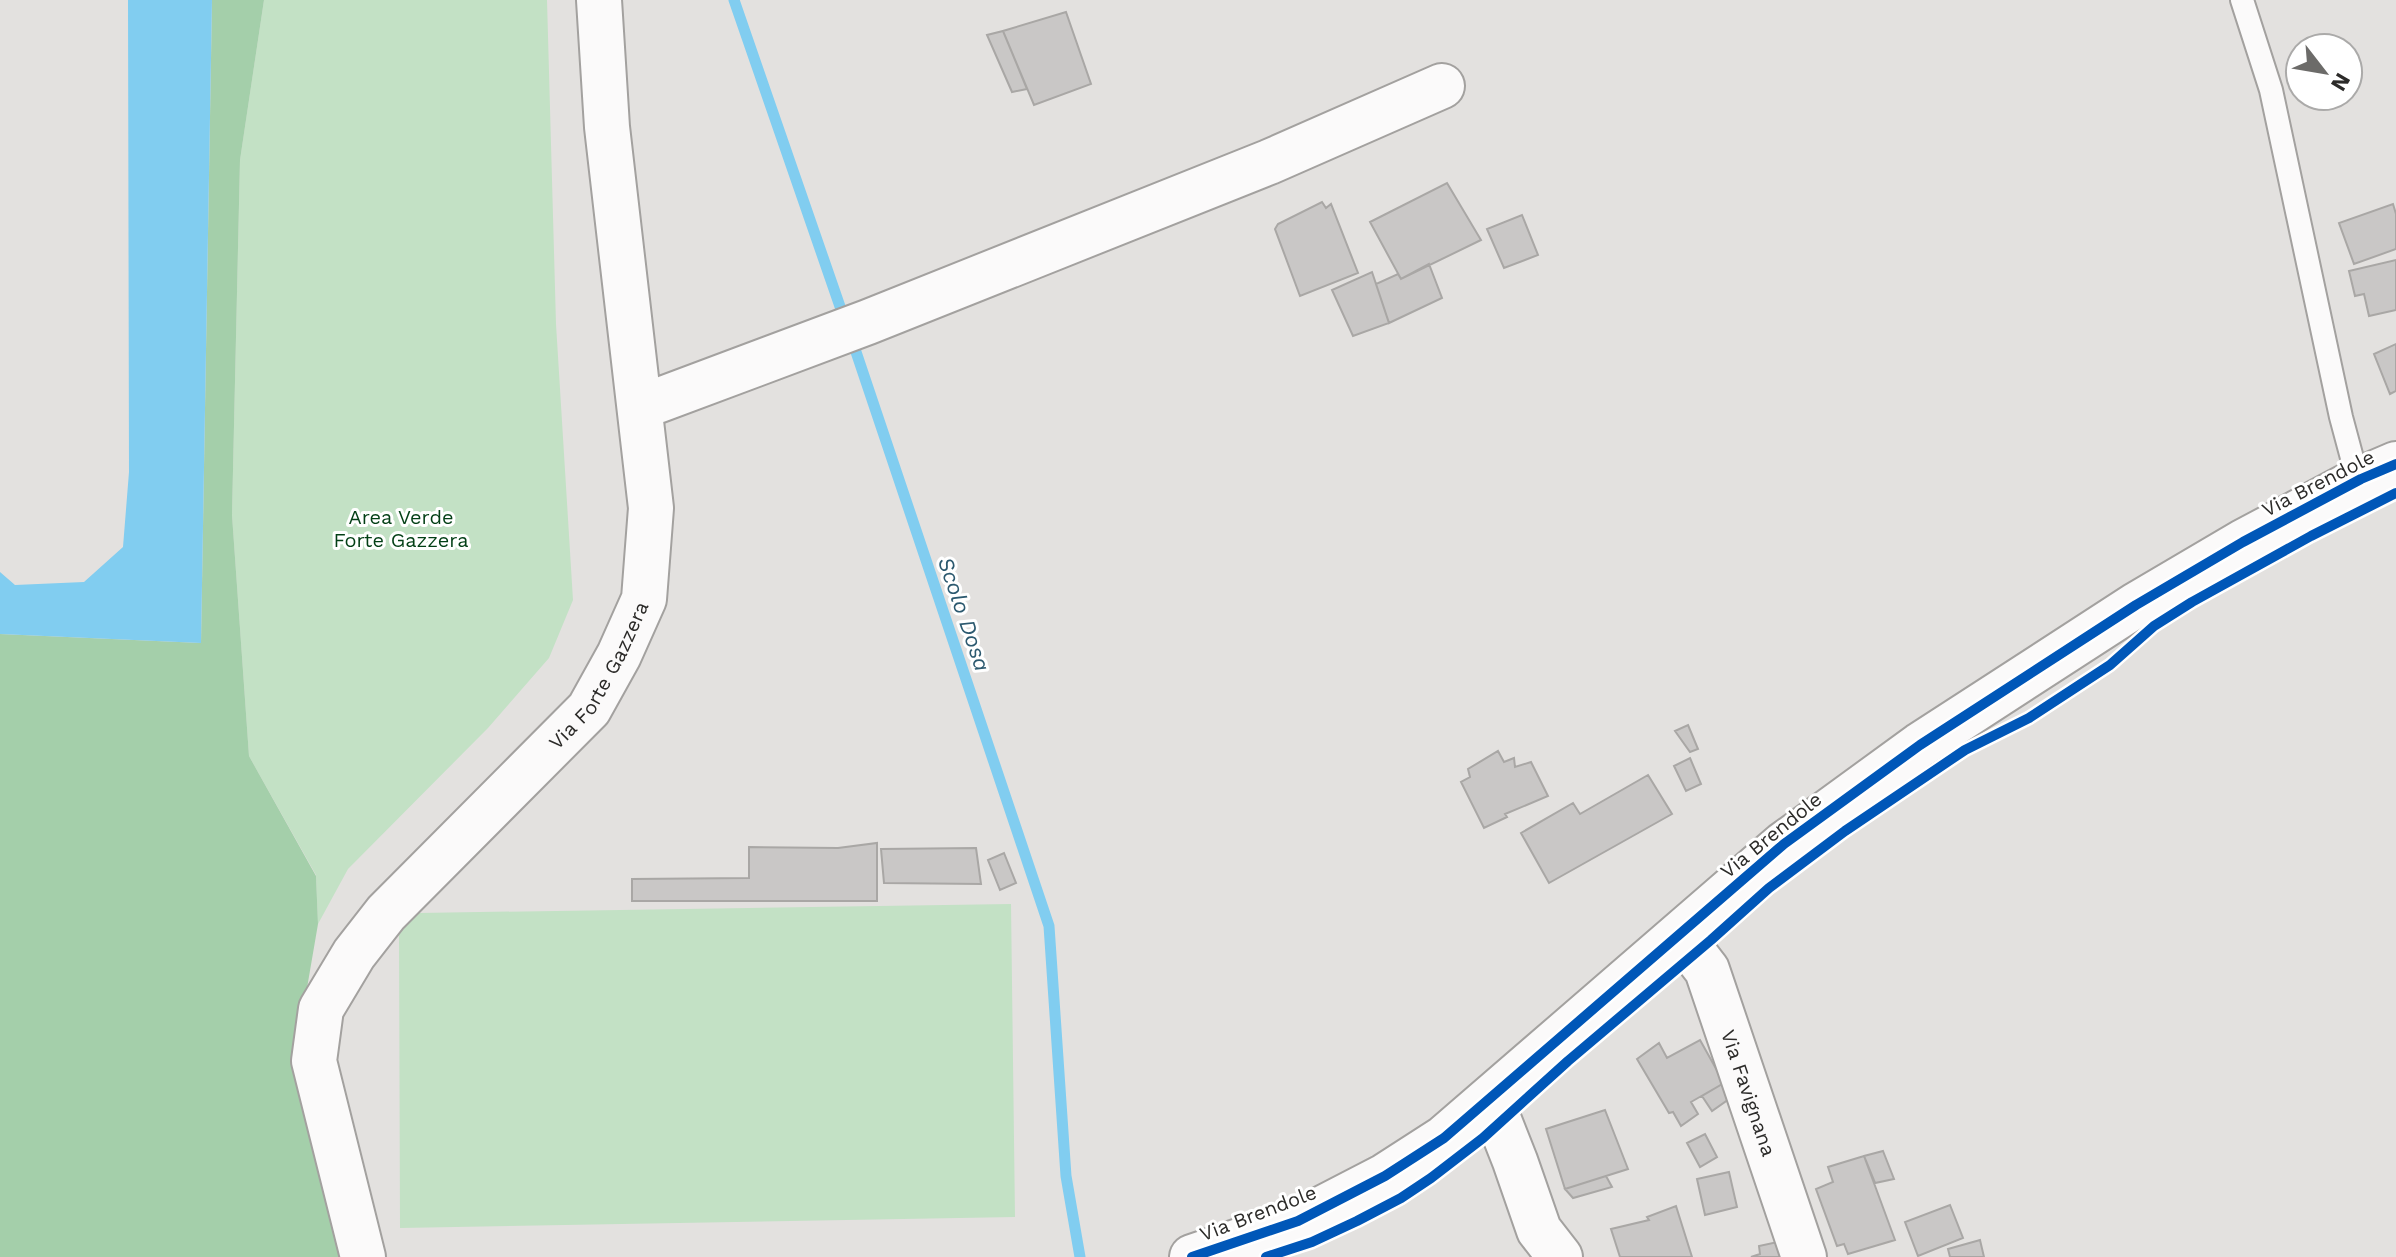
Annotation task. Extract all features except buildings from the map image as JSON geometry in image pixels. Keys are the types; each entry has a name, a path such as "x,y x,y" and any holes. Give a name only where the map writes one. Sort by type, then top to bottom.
{"street":[{"name":"Via Forte Gazzera","path":"363,1257 314,1061 321,1009 354,954 386,913 589,709 619,655 644,599 651,508 607,127 599,0"},
{"path":"641,404 657,401 851,328 1269,162 1442,86"},
{"name":"Via Brendole","path":"1192,1257 1298,1221 1385,1176 1444,1138 1784,844 1920,745 2136,605 2243,542 2378,471"},
{"name":"Via Favignana","path":"1680,935 1707,970 1804,1257"},
{"path":"1488,1101 1510,1148 1539,1230 1560,1257"}],"lane":[{"path":"2242,0 2271,90 2352,458 2378,471"}],"green space":[{"path":"212,0 264,0 240,160 232,515 249,756 316,876 318,924 295,1058 343,1257 0,1257 0,634 201,643"},
{"name":"Area Verde Forte Gazzera","path":"264,0 547,0 556,324 573,600 549,658 488,728 348,869 318,924 316,875 249,756 232,515 240,160"},
{"path":"1011,904 1015,1217 400,1228 399,933 418,913"}],"water":[{"path":"128,0 212,0 201,643 0,634 0,572 15,585 84,582 123,547 129,472"}],"waterway":[{"name":"Scolo Dosa","path":"734,0 845,321"},
{"name":"Scolo Dosa","path":"851,337 1049,926 1066,1176 1080,1257"}],"cycle path":[{"path":"1192,1257 1298,1221 1385,1176 1444,1138 1784,844 1920,745 2136,605 2243,542 2361,479 2396,464"},
{"path":"1266,1257 1312,1242 1357,1221 1431,1178 1483,1138 1769,888 1845,831 1965,750 2029,718 2110,665 2154,626 2192,602 2396,493"}]}
